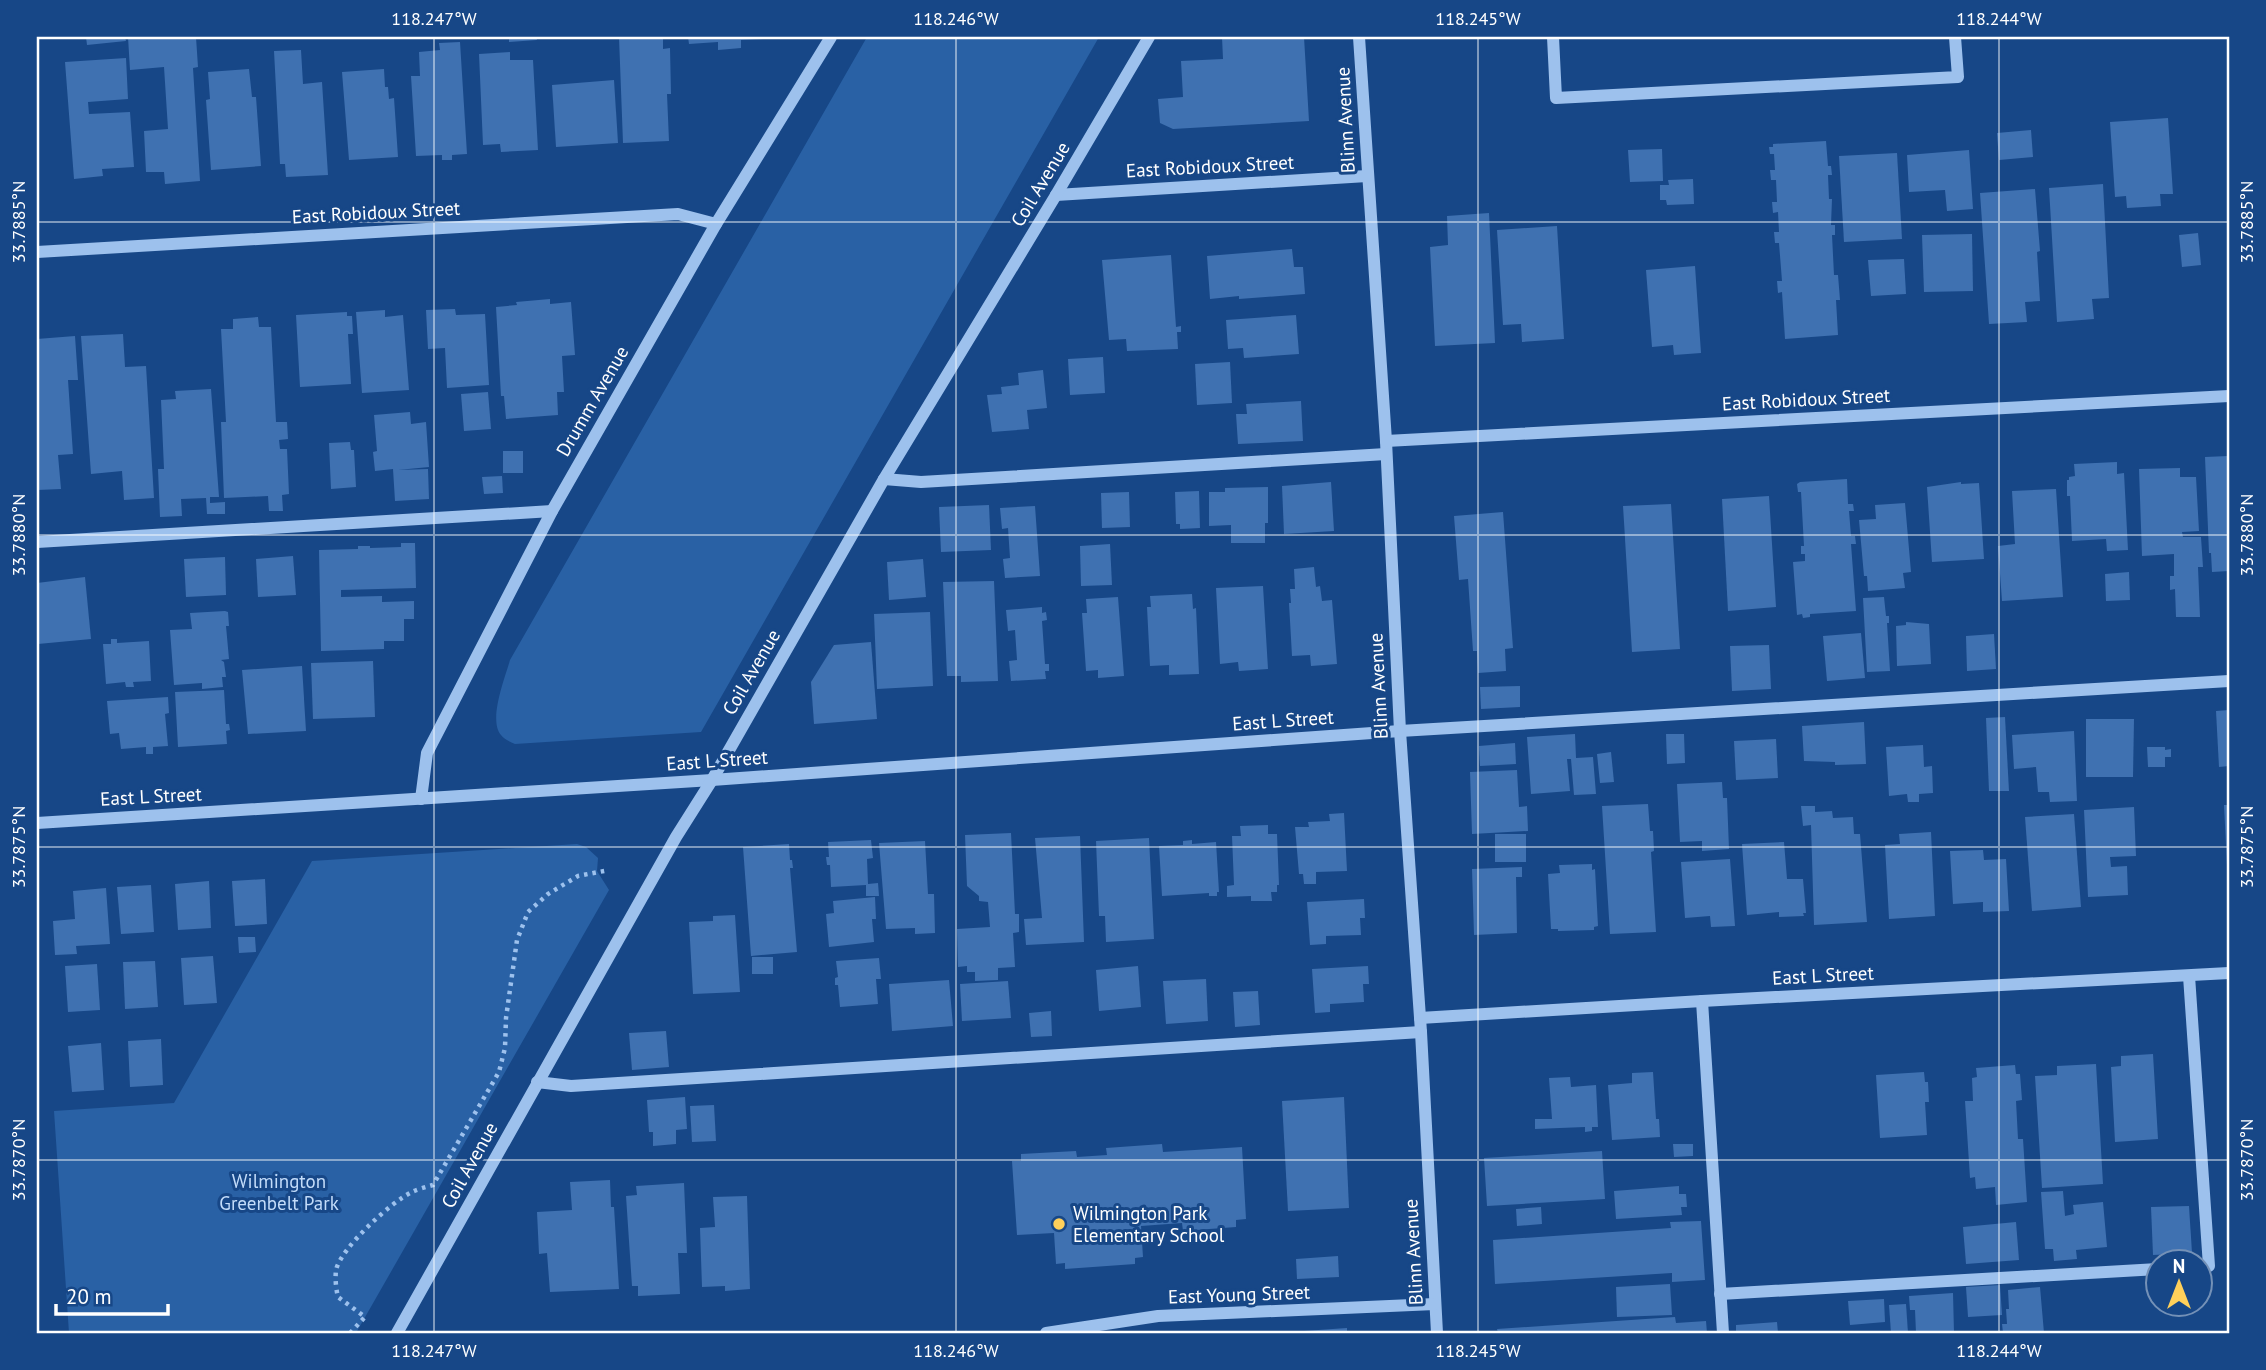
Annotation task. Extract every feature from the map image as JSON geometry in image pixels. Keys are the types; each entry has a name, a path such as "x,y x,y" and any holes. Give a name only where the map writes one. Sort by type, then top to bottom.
{"street":[{"name":"Drumm Avenue","path":"421,799 427,753 552,511 716,224 831,37"},
{"name":"Coil Avenue","path":"397,1333 676,837 712,780 884,479 1149,37"},
{"name":"Blinn Avenue","path":"1359,37 1386,447 1400,731 1421,1032 1437,1333"},
{"path":"1553,37 1556,98 1958,77 1955,37"},
{"name":"East Robidoux Street","path":"1056,195 1367,176"},
{"name":"East Robidoux Street","path":"37,252 678,214 716,224"},
{"name":"East Robidoux Street","path":"884,479 921,482 1386,447 2229,396"},
{"path":"37,542 552,511"},
{"name":"East L Street","path":"37,823 712,780 1400,731 2229,681"},
{"name":"East L Street","path":"1420,1018 2229,973"},
{"path":"2189,976 2208,1248"},
{"path":"1702,1001 1723,1333"},
{"path":"537,1083 571,1086 1421,1032"},
{"path":"1720,1294 2144,1270"},
{"name":"East Young Street","path":"1046,1333 1158,1316 1435,1304"}],"path":[{"path":"350,1333 365,1317 338,1297 337,1268 346,1251 372,1223 411,1192 433,1185 499,1072 505,1048 506,1018 517,940 528,912 548,894 578,876 609,870"}],"green space":[{"path":"867,37 1099,37 701,732 515,744 509,741 501,735 496,719 510,660"},
{"name":"Wilmington Greenbelt Park","path":"577,844 586,847 598,858 597,871 609,890 356,1333 69,1333 54,1111 174,1103 312,861"}],"building":[{"path":"86,37 125,37 126,41 87,45"},
{"path":"128,37 196,37 198,67 193,68 200,181 165,184 164,172 146,172 144,131 168,129 164,67 130,70"},
{"path":"509,37 536,37 537,40 509,42"},
{"path":"619,37 663,37 663,49 670,48 671,94 667,94 669,141 623,143"},
{"path":"688,37 764,39 741,40 741,48 718,50 718,42 689,44"},
{"path":"1222,37 1304,37 1309,121 1173,129 1160,123 1158,99 1183,97 1181,61 1223,59"},
{"path":"460,42 467,154 452,155 452,160 442,160 442,155 416,156 411,76 420,76 419,52 440,50 439,43"},
{"path":"301,50 303,84 322,82 328,175 286,177 285,164 280,164 274,51"},
{"path":"510,52 510,60 533,60 538,150 501,152 500,144 483,145 479,54"},
{"path":"126,58 128,99 88,102 89,114 130,112 134,167 102,169 103,176 74,179 65,62"},
{"path":"249,69 252,97 256,97 261,166 211,170 206,100 210,99 208,72"},
{"path":"384,69 389,99 394,98 398,157 349,160 342,72"},
{"path":"614,80 618,143 556,147 552,85"},
{"path":"2168,118 2173,194 2160,194 2161,206 2127,208 2126,196 2115,197 2110,122"},
{"path":"2031,130 2033,157 1999,160 1997,133"},
{"path":"1826,141 1828,166 1831,166 1832,175 1828,175 1829,199 1832,199 1831,225 1835,225 1835,235 1832,235 1834,275 1838,275 1840,300 1836,300 1838,335 1785,339 1782,292 1778,293 1777,281 1782,281 1779,243 1775,243 1774,232 1779,232 1778,212 1773,213 1772,202 1777,202 1776,180 1771,180 1770,170 1775,170 1774,154 1770,154 1769,147 1773,147 1773,144"},
{"path":"1662,149 1663,181 1630,182 1628,150"},
{"path":"1969,150 1973,209 1947,211 1945,190 1909,192 1907,155"},
{"path":"1897,153 1902,239 1844,242 1839,156"},
{"path":"1693,179 1694,204 1667,205 1666,200 1660,200 1660,185 1669,185 1668,180"},
{"path":"2103,184 2109,298 2092,299 2094,319 2057,322 2049,188"},
{"path":"2035,189 2040,251 2037,252 2040,301 2025,302 2027,322 1989,324 1980,193"},
{"path":"1489,213 1495,343 1435,346 1430,247 1448,245 1447,216"},
{"path":"1557,226 1564,339 1522,342 1521,324 1503,325 1497,230"},
{"path":"2198,233 2201,265 2182,267 2179,235"},
{"path":"1972,234 1973,291 1924,292 1922,235"},
{"path":"1292,249 1294,267 1303,267 1305,294 1210,299 1207,256"},
{"path":"1171,255 1176,327 1181,326 1181,332 1177,332 1178,349 1127,351 1126,339 1109,340 1102,260"},
{"path":"1904,259 1906,294 1871,296 1868,260"},
{"path":"1695,266 1701,353 1674,355 1673,345 1652,347 1646,270"},
{"path":"550,299 550,304 571,302 575,355 562,356 564,392 557,392 558,415 506,419 504,396 501,396 496,307"},
{"path":"455,309 456,315 485,314 489,385 447,388 445,348 428,349 426,310"},
{"path":"385,310 385,317 403,315 409,390 362,393 356,312"},
{"path":"347,312 347,316 352,316 353,334 348,334 351,384 300,387 296,315"},
{"path":"1296,315 1299,354 1244,358 1243,348 1228,349 1226,320"},
{"path":"258,317 259,327 271,327 276,422 287,422 288,439 279,440 280,449 287,449 289,494 282,495 283,511 269,511 268,496 224,498 221,422 226,422 221,329 233,329 233,319"},
{"path":"123,334 125,367 146,366 154,498 124,500 122,471 91,474 81,336"},
{"path":"75,336 78,380 68,380 73,454 58,455 61,489 37,490 37,339"},
{"path":"1103,357 1105,393 1070,395 1068,359"},
{"path":"1230,362 1232,403 1197,405 1195,364"},
{"path":"1043,370 1047,408 1027,410 1029,429 992,432 987,395 1002,394 1001,387 1019,385 1018,373"},
{"path":"211,389 219,497 210,497 210,503 225,502 225,514 207,514 206,498 181,499 182,516 160,517 158,469 164,469 161,400 176,399 175,391"},
{"path":"488,392 491,429 464,431 461,394"},
{"path":"1301,401 1303,441 1238,444 1236,414 1247,414 1246,404"},
{"path":"410,412 411,424 426,422 429,467 398,470 428,469 429,499 395,501 393,469 375,471 373,452 377,451 374,415"},
{"path":"350,442 351,450 354,450 356,487 331,489 329,443"},
{"path":"503,451 523,451 523,473 503,473"},
{"path":"2228,456 2229,571 2212,572 2205,457"},
{"path":"2117,462 2117,474 2124,473 2128,550 2107,551 2106,539 2072,541 2067,480 2075,476 2074,464"},
{"path":"2180,468 2180,477 2196,477 2199,531 2182,532 2183,537 2201,537 2203,567 2198,567 2200,617 2176,617 2175,589 2170,590 2170,576 2174,576 2174,554 2142,556 2139,469"},
{"path":"502,476 503,493 484,494 482,477"},
{"path":"1847,479 1848,504 1853,504 1854,511 1849,511 1851,536 1855,536 1856,544 1851,544 1856,611 1810,614 1810,617 1803,618 1802,614 1797,615 1793,562 1805,561 1805,554 1801,554 1801,546 1804,546 1801,492 1798,492 1797,484"},
{"path":"1331,482 1334,531 1284,534 1282,486"},
{"path":"1961,482 1979,483 1984,559 1932,562 1927,487"},
{"path":"1268,487 1265,543 1231,543 1231,525 1209,526 1209,492 1225,492 1225,488"},
{"path":"2056,489 2063,597 2002,601 1998,546 2015,544 2012,491"},
{"path":"1199,491 1200,528 1180,529 1180,524 1176,524 1175,492"},
{"path":"1129,492 1130,527 1102,528 1101,493"},
{"path":"1769,496 1776,607 1728,611 1722,499"},
{"path":"1905,503 1911,572 1903,573 1905,588 1868,591 1859,520 1876,519 1875,505"},
{"path":"1671,504 1680,649 1632,652 1623,506"},
{"path":"989,505 991,550 941,552 939,507"},
{"path":"1035,506 1040,576 1005,578 1003,559 1010,558 1008,528 1002,529 1000,508"},
{"path":"1503,512 1513,648 1505,649 1506,671 1478,673 1477,651 1473,651 1468,579 1459,580 1454,516"},
{"path":"401,543 415,543 416,588 341,590 341,597 382,596 382,602 414,601 414,619 404,619 404,641 384,641 384,649 321,651 319,550 358,549 358,546 401,547"},
{"path":"1110,544 1112,585 1081,586 1080,546"},
{"path":"293,556 296,595 258,597 256,559"},
{"path":"225,557 226,595 186,597 184,559"},
{"path":"923,559 926,597 889,600 887,562"},
{"path":"1314,567 1316,587 1320,586 1322,601 1332,600 1337,664 1311,666 1310,655 1292,656 1289,603 1290,589 1295,589 1294,569"},
{"path":"2129,572 2130,600 2106,601 2105,574"},
{"path":"85,577 91,639 38,644 37,583"},
{"path":"994,581 998,681 961,682 961,676 947,676 943,582"},
{"path":"1263,586 1268,669 1239,671 1238,662 1220,664 1216,588"},
{"path":"1192,594 1193,609 1196,608 1199,674 1169,675 1169,665 1150,666 1147,607 1151,607 1150,596"},
{"path":"1118,597 1124,676 1098,678 1098,670 1086,671 1082,613 1087,613 1086,599"},
{"path":"1884,597 1886,616 1889,616 1887,623 1890,671 1867,672 1863,598"},
{"path":"1042,607 1042,613 1046,612 1047,620 1042,621 1045,664 1049,664 1049,671 1045,671 1046,679 1011,681 1009,661 1017,660 1015,630 1008,631 1006,610"},
{"path":"228,612 229,626 226,626 229,659 221,660 224,662 226,677 222,677 223,687 202,689 202,683 174,685 170,630 192,629 190,613"},
{"path":"930,612 933,686 877,689 874,614"},
{"path":"1906,622 1929,624 1931,664 1897,666 1896,626 1906,625"},
{"path":"1861,633 1865,678 1827,681 1823,636"},
{"path":"1994,634 1996,669 1967,671 1966,636"},
{"path":"111,639 117,639 117,643 149,641 151,681 133,682 134,687 126,687 125,682 106,684 103,644 111,644"},
{"path":"871,642 877,719 814,724 811,682 834,645"},
{"path":"1769,645 1771,689 1732,691 1730,646"},
{"path":"373,661 375,717 313,719 311,663"},
{"path":"302,666 306,731 248,734 242,670"},
{"path":"1520,686 1520,707 1481,709 1480,687"},
{"path":"224,690 226,724 229,724 230,730 226,731 227,744 178,747 175,692"},
{"path":"168,697 169,713 165,714 168,746 153,747 153,754 146,754 146,747 121,749 119,733 110,734 107,701"},
{"path":"2229,710 2229,766 2219,767 2216,711"},
{"path":"2005,717 2009,791 1989,791 1986,718"},
{"path":"2086,719 2134,719 2133,777 2086,777"},
{"path":"1864,722 1866,764 1835,765 1835,762 1804,761 1802,726"},
{"path":"2074,731 2077,801 2050,802 2049,792 2038,792 2036,767 2014,769 2012,735"},
{"path":"1575,734 1576,758 1593,757 1596,794 1574,795 1571,759 1567,759 1570,791 1531,794 1527,737"},
{"path":"1666,734 1684,734 1685,763 1667,764"},
{"path":"1776,739 1778,778 1736,780 1734,741"},
{"path":"1515,743 1516,764 1480,766 1479,746"},
{"path":"1923,745 1924,767 1932,766 1933,793 1919,794 1919,802 1908,802 1907,794 1889,796 1886,747"},
{"path":"2147,747 2171,749 2171,757 2165,757 2165,767 2148,767"},
{"path":"1611,752 1614,782 1600,783 1597,754"},
{"path":"1517,770 1519,807 1527,806 1528,831 1472,834 1470,772"},
{"path":"1722,782 1723,798 1727,798 1729,849 1702,851 1702,841 1680,842 1677,784"},
{"path":"1648,804 1650,831 1653,831 1654,851 1651,852 1656,932 1610,934 1602,806"},
{"path":"2224,805 2229,805 2229,865 2227,865"},
{"path":"1801,806 1815,806 1815,812 1832,811 1833,818 1853,817 1854,834 1860,834 1867,922 1814,925 1811,825 1803,826"},
{"path":"2134,807 2136,856 2110,857 2111,867 2127,866 2128,895 2088,897 2084,810"},
{"path":"1344,813 1347,871 1316,872 1316,884 1304,884 1303,874 1299,874 1295,827 1309,827 1308,822 1330,821 1329,814"},
{"path":"2074,814 2081,907 2032,911 2025,817"},
{"path":"1268,825 1268,834 1277,834 1279,885 1277,892 1271,892 1272,901 1251,901 1251,896 1227,897 1227,886 1234,885 1232,836 1241,836 1240,826"},
{"path":"1931,832 1935,916 1889,919 1885,845 1900,844 1899,834"},
{"path":"1011,833 1015,914 1019,914 1019,932 1013,933 1015,967 998,968 998,980 975,981 975,972 967,972 967,966 958,967 957,929 990,927 988,902 979,901 979,896 967,886 965,835"},
{"path":"1495,834 1526,834 1526,862 1495,862"},
{"path":"1080,836 1084,942 1026,945 1024,919 1042,918 1035,838"},
{"path":"1149,838 1154,939 1106,942 1105,916 1099,916 1096,841"},
{"path":"871,840 873,858 867,859 868,884 878,883 879,896 866,896 866,885 831,887 830,865 827,865 826,857 829,857 828,842"},
{"path":"1192,840 1192,844 1216,842 1217,896 1209,896 1209,893 1162,896 1159,846 1183,845 1183,841"},
{"path":"925,841 928,894 934,894 935,933 915,934 915,928 886,929 879,843"},
{"path":"1784,842 1787,879 1803,879 1806,913 1803,913 1804,916 1779,917 1779,912 1747,915 1742,844"},
{"path":"789,844 793,868 790,868 797,952 751,956 743,847"},
{"path":"1983,850 1984,860 2006,859 2009,911 1983,912 1983,902 1953,904 1950,851"},
{"path":"1730,859 1735,926 1711,927 1710,916 1685,918 1681,862"},
{"path":"1592,864 1592,870 1595,869 1598,926 1594,927 1594,930 1551,929 1548,874 1560,873 1559,865"},
{"path":"1522,867 1522,877 1516,877 1517,933 1474,935 1472,869"},
{"path":"265,879 267,924 235,926 232,881"},
{"path":"209,881 211,928 178,930 175,884"},
{"path":"151,885 154,932 121,934 117,887"},
{"path":"106,888 110,944 76,946 77,954 55,955 53,921 75,919 73,891"},
{"path":"875,897 876,919 872,919 874,942 829,947 826,914 834,913 833,901"},
{"path":"1364,899 1365,918 1360,918 1361,935 1326,936 1326,944 1310,945 1307,902"},
{"path":"735,915 740,992 693,994 689,922 713,921 713,916"},
{"path":"238,937 255,937 256,952 239,953"},
{"path":"213,956 217,1003 184,1005 181,958"},
{"path":"752,957 773,957 773,974 752,974"},
{"path":"879,958 881,979 876,979 878,1004 840,1007 838,985 835,985 835,978 838,977 836,961"},
{"path":"155,961 158,1007 125,1009 123,962"},
{"path":"97,964 100,1010 68,1012 65,966"},
{"path":"1138,966 1141,1007 1099,1011 1096,970"},
{"path":"1368,966 1369,984 1363,984 1364,1002 1330,1004 1330,1012 1315,1013 1312,969"},
{"path":"1206,979 1208,1021 1166,1024 1163,981"},
{"path":"949,980 953,1026 892,1031 889,984"},
{"path":"1008,981 1011,1018 962,1021 960,984"},
{"path":"1258,991 1260,1025 1235,1027 1233,992"},
{"path":"1051,1011 1052,1036 1031,1037 1029,1013"},
{"path":"666,1031 669,1067 632,1070 629,1033"},
{"path":"161,1039 163,1085 130,1087 128,1041"},
{"path":"101,1043 104,1090 72,1092 68,1046"},
{"path":"2153,1054 2158,1139 2115,1142 2111,1067 2121,1066 2121,1056"},
{"path":"2096,1064 2103,1184 2042,1188 2035,1076 2057,1075 2057,1066"},
{"path":"2015,1065 2016,1074 2020,1074 2022,1100 2016,1101 2018,1139 2023,1139 2027,1202 1996,1205 1995,1187 1976,1189 1975,1177 1970,1178 1965,1101 1973,1101 1972,1078 1977,1077 1976,1068"},
{"path":"1653,1072 1660,1137 1612,1140 1608,1085 1632,1083 1632,1073"},
{"path":"1924,1072 1925,1082 1928,1082 1929,1102 1925,1102 1927,1135 1880,1138 1876,1075"},
{"path":"1570,1077 1571,1087 1596,1085 1598,1127 1592,1127 1592,1131 1585,1132 1585,1127 1535,1129 1535,1119 1552,1119 1549,1078"},
{"path":"685,1097 687,1129 676,1130 676,1144 653,1146 653,1132 649,1132 647,1100"},
{"path":"1344,1097 1349,1208 1288,1211 1282,1101"},
{"path":"714,1105 716,1141 692,1142 690,1106"},
{"path":"1162,1144 1163,1152 1242,1147 1246,1219 1236,1220 1236,1227 1183,1231 1182,1223 1141,1226 1143,1257 1135,1258 1135,1264 1065,1269 1065,1263 1056,1264 1054,1233 1017,1235 1012,1161 1021,1161 1021,1154 1076,1151 1077,1157 1107,1155 1106,1148"},
{"path":"1673,1144 1693,1144 1693,1156 1674,1157"},
{"path":"1602,1151 1605,1199 1487,1206 1484,1158"},
{"path":"610,1180 619,1289 550,1292 547,1253 539,1254 537,1212 572,1210 570,1182"},
{"path":"684,1183 687,1253 678,1253 680,1294 638,1296 638,1286 632,1286 626,1196 637,1195 636,1186"},
{"path":"1679,1186 1679,1194 1686,1194 1687,1207 1681,1207 1682,1215 1616,1219 1614,1191"},
{"path":"2063,1191 2065,1216 2074,1214 2073,1205 2103,1202 2107,1247 2076,1250 2077,1259 2054,1261 2053,1249 2045,1249 2041,1192"},
{"path":"747,1196 750,1289 725,1291 725,1286 702,1287 700,1228 715,1227 713,1197"},
{"path":"2189,1206 2192,1248 2153,1248 2151,1207"},
{"path":"1541,1207 1542,1224 1517,1226 1516,1209"},
{"path":"1701,1221 1705,1280 1672,1282 1672,1273 1495,1284 1493,1240 1671,1228 1670,1222"},
{"path":"2016,1222 2019,1260 1966,1264 1963,1227"},
{"path":"1338,1256 1339,1277 1297,1279 1296,1259"},
{"path":"1670,1284 1672,1315 1617,1317 1616,1287"},
{"path":"2000,1285 2002,1315 1968,1317 1966,1287"},
{"path":"2040,1287 2044,1333 2003,1333 2002,1324 2007,1324 2006,1309 2009,1309 2008,1290"},
{"path":"1953,1293 1954,1333 1916,1333 1915,1310 1910,1310 1909,1296"},
{"path":"1884,1299 1885,1322 1850,1325 1848,1301"},
{"path":"1906,1304 1908,1333 1891,1333 1889,1305"},
{"path":"1675,1317 1676,1323 1706,1321 1707,1333 1498,1333 1497,1329"},
{"path":"1777,1322 1778,1333 1736,1333 1736,1325"},
{"path":"1347,1328 1347,1333 1304,1333 1304,1331"}],"place":[{"name":"Wilmington Park Elementary School","path":"1059,1224"}]}
